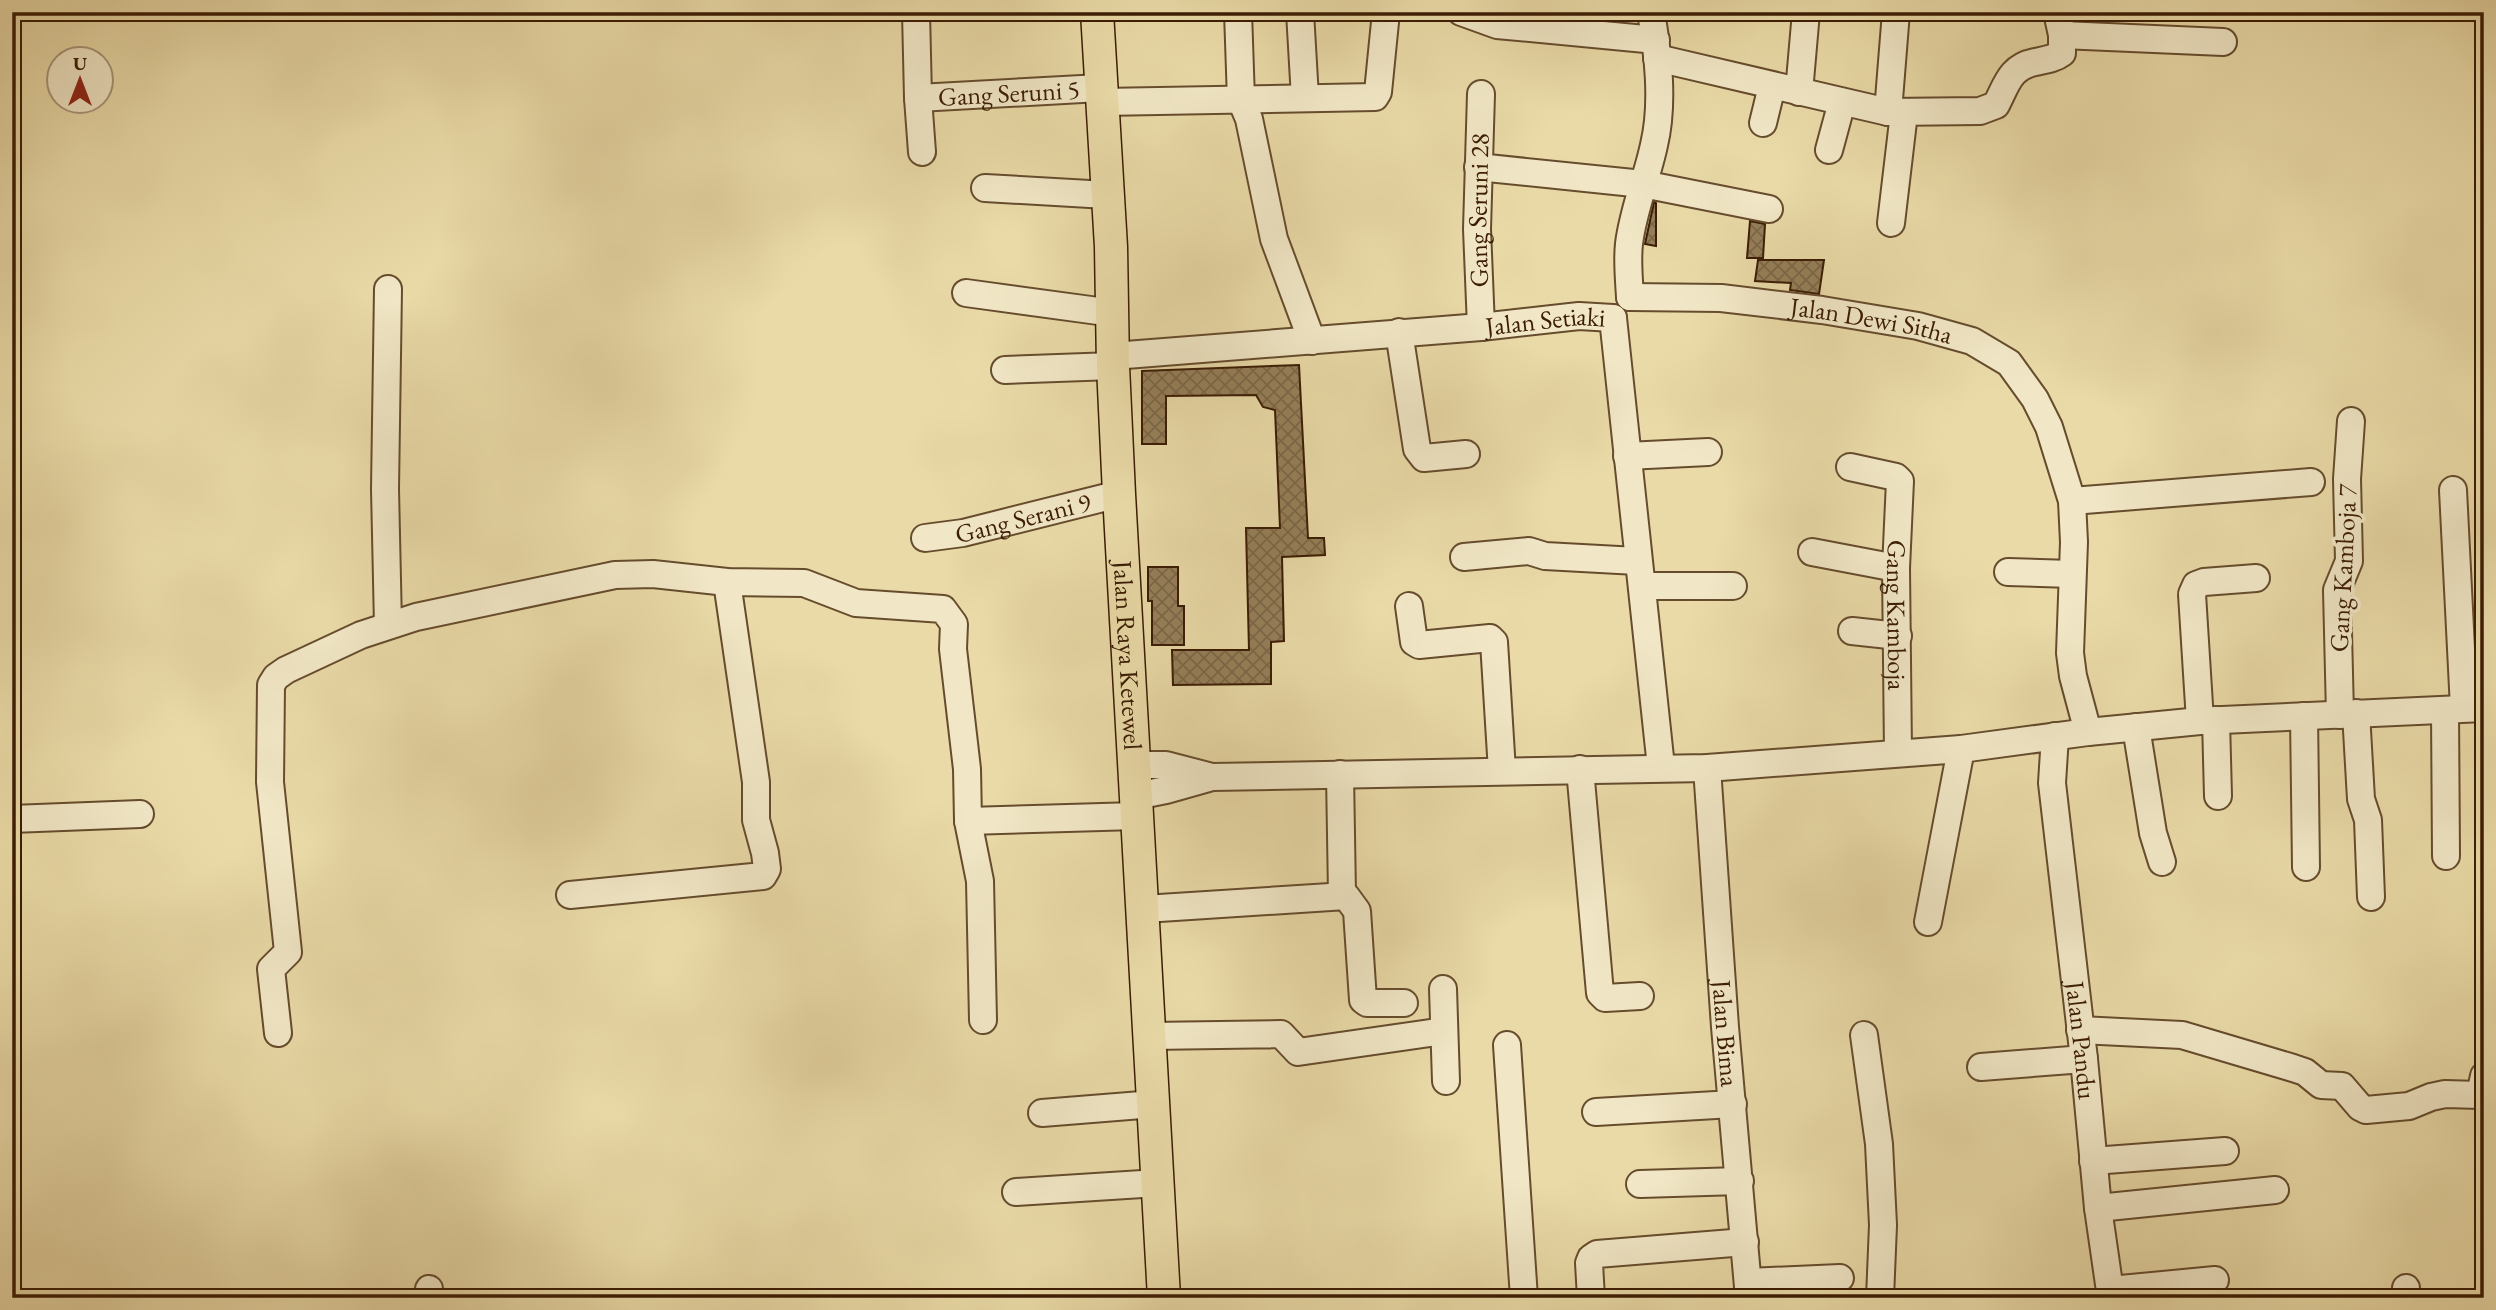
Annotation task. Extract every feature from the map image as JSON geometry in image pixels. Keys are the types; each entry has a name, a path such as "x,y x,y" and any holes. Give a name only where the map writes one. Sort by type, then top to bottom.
{"main road":[{"name":"Jalan Raya Ketewel","path":"1097,12 1113,313 1119,494 1164,1298"}],"street":[{"path":"916,12 922,152"},
{"path":"1238,12 1241,100 1249,119 1274,239 1312,341"},
{"path":"1300,12 1305,98"},
{"name":"Gang Seruni 5","path":"918,98 1101,95 1241,100 1377,95 1386,12"},
{"path":"1461,12 1497,25 1657,49 1772,86 1896,112 1980,111 1996,105 2013,72 2022,65 2062,54 2060,24 2223,42"},
{"path":"1613,318 1630,297 1629,242 1655,144 1657,49 1651,12"},
{"path":"1798,92 1806,12"},
{"path":"1891,223 1896,112 1896,12"},
{"path":"1763,123 1772,86"},
{"name":"Gang Seruni 28","path":"1481,94 1477,229 1481,327"},
{"path":"1829,150 1842,102"},
{"path":"1478,167 1643,184 1769,209"},
{"path":"985,188 1107,195"},
{"path":"388,289 385,489 388,625"},
{"path":"966,293 1113,313"},
{"name":"Jalan Dewi Sitha","path":"1630,297 1721,298 1822,310 1918,326 1972,341 2008,363 2035,399 2049,428 2072,501 2074,542 2070,653 2073,676 2088,732"},
{"name":"Jalan Setiaki","path":"1005,370 1579,316 1613,318 1661,767"},
{"path":"1399,332 1417,449 1424,458 1466,454"},
{"name":"Gang Kamboja 7","path":"2351,421 2347,479 2348,561 2337,590 2348,714 2361,799 2368,820 2371,897"},
{"path":"1627,456 1708,452"},
{"name":"Gang Kamboja","path":"1850,467 1900,481 1896,568 1898,753"},
{"path":"2072,501 2311,482"},
{"path":"2446,856 2464,708 2453,491"},
{"name":"Gang Serani 9","path":"925,538 963,533 1119,494"},
{"path":"1464,557 1529,551 1640,573 1733,586"},
{"path":"1812,552 1896,568"},
{"path":"2008,572 2072,574"},
{"path":"278,1033 271,969 288,952 270,782 271,685 276,677 361,635 416,617 615,575 653,574 727,582 804,583 856,603 943,608 954,624 953,649 967,769 968,821 980,881 983,1020"},
{"path":"2218,796 2192,594 2196,585 2204,582 2256,578"},
{"path":"570,895 763,876 767,869 756,820 756,782 727,582"},
{"path":"1409,606 1414,642 1419,645 1490,638 1494,642 1502,771"},
{"path":"1852,631 1898,636"},
{"path":"968,821 1135,792 1166,790 1212,777 1707,768 1961,748 2088,732 2208,721 2464,708"},
{"path":"2304,716 2306,867"},
{"path":"2136,727 2153,833 2162,862"},
{"name":"Jalan Pandu","path":"2055,736 2052,783 2084,1059 2098,1208 2111,1294"},
{"name":"Jalan Pandu","path":"2024,742 2052,783"},
{"path":"1928,922 1961,748"},
{"name":"Jalan Bima","path":"1707,768 1725,1027 1749,1290"},
{"path":"1580,769 1600,993 1605,998 1640,996"},
{"path":"1340,774 1342,895"},
{"path":"12,819 140,814"},
{"path":"1144,909 1342,895 1352,902 1357,911 1363,1000 1367,1003 1404,1003"},
{"path":"1443,989 1446,1081"},
{"path":"2080,1030 2182,1035 2305,1072 2321,1084 2342,1086 2360,1107 2366,1110 2409,1106 2445,1094 2480,1095 2484,1076"},
{"path":"1150,1036 1281,1034 1298,1052 1444,1031"},
{"path":"1864,1035 1879,1144 1883,1225 1880,1298"},
{"path":"1507,1045 1524,1298"},
{"path":"1981,1067 2084,1059"},
{"path":"1042,1113 1154,1104"},
{"path":"1597,1112 1733,1104"},
{"path":"2094,1161 2225,1151"},
{"path":"1640,1184 1740,1181"},
{"path":"1016,1192 1158,1183"},
{"path":"2098,1208 2275,1190"},
{"path":"1591,1298 1589,1263 1591,1258 1597,1255 1745,1242"},
{"path":"1749,1290 1840,1278"},
{"path":"2111,1294 2215,1280"}],"building":[{"path":"1654,202 1656,203 1656,246 1645,244"},
{"path":"1750,221 1765,224 1763,258 1747,258"},
{"path":"1758,260 1824,260 1819,294 1790,290 1791,283 1755,281"},
{"path":"1299,365 1308,538 1324,538 1325,555 1282,557 1284,641 1271,642 1271,684 1173,685 1172,650 1249,650 1246,528 1280,528 1275,410 1263,407 1256,395 1166,396 1166,444 1142,444 1142,371"},
{"path":"1148,567 1178,567 1178,606 1184,606 1184,645 1152,645 1152,601 1148,601"}]}
